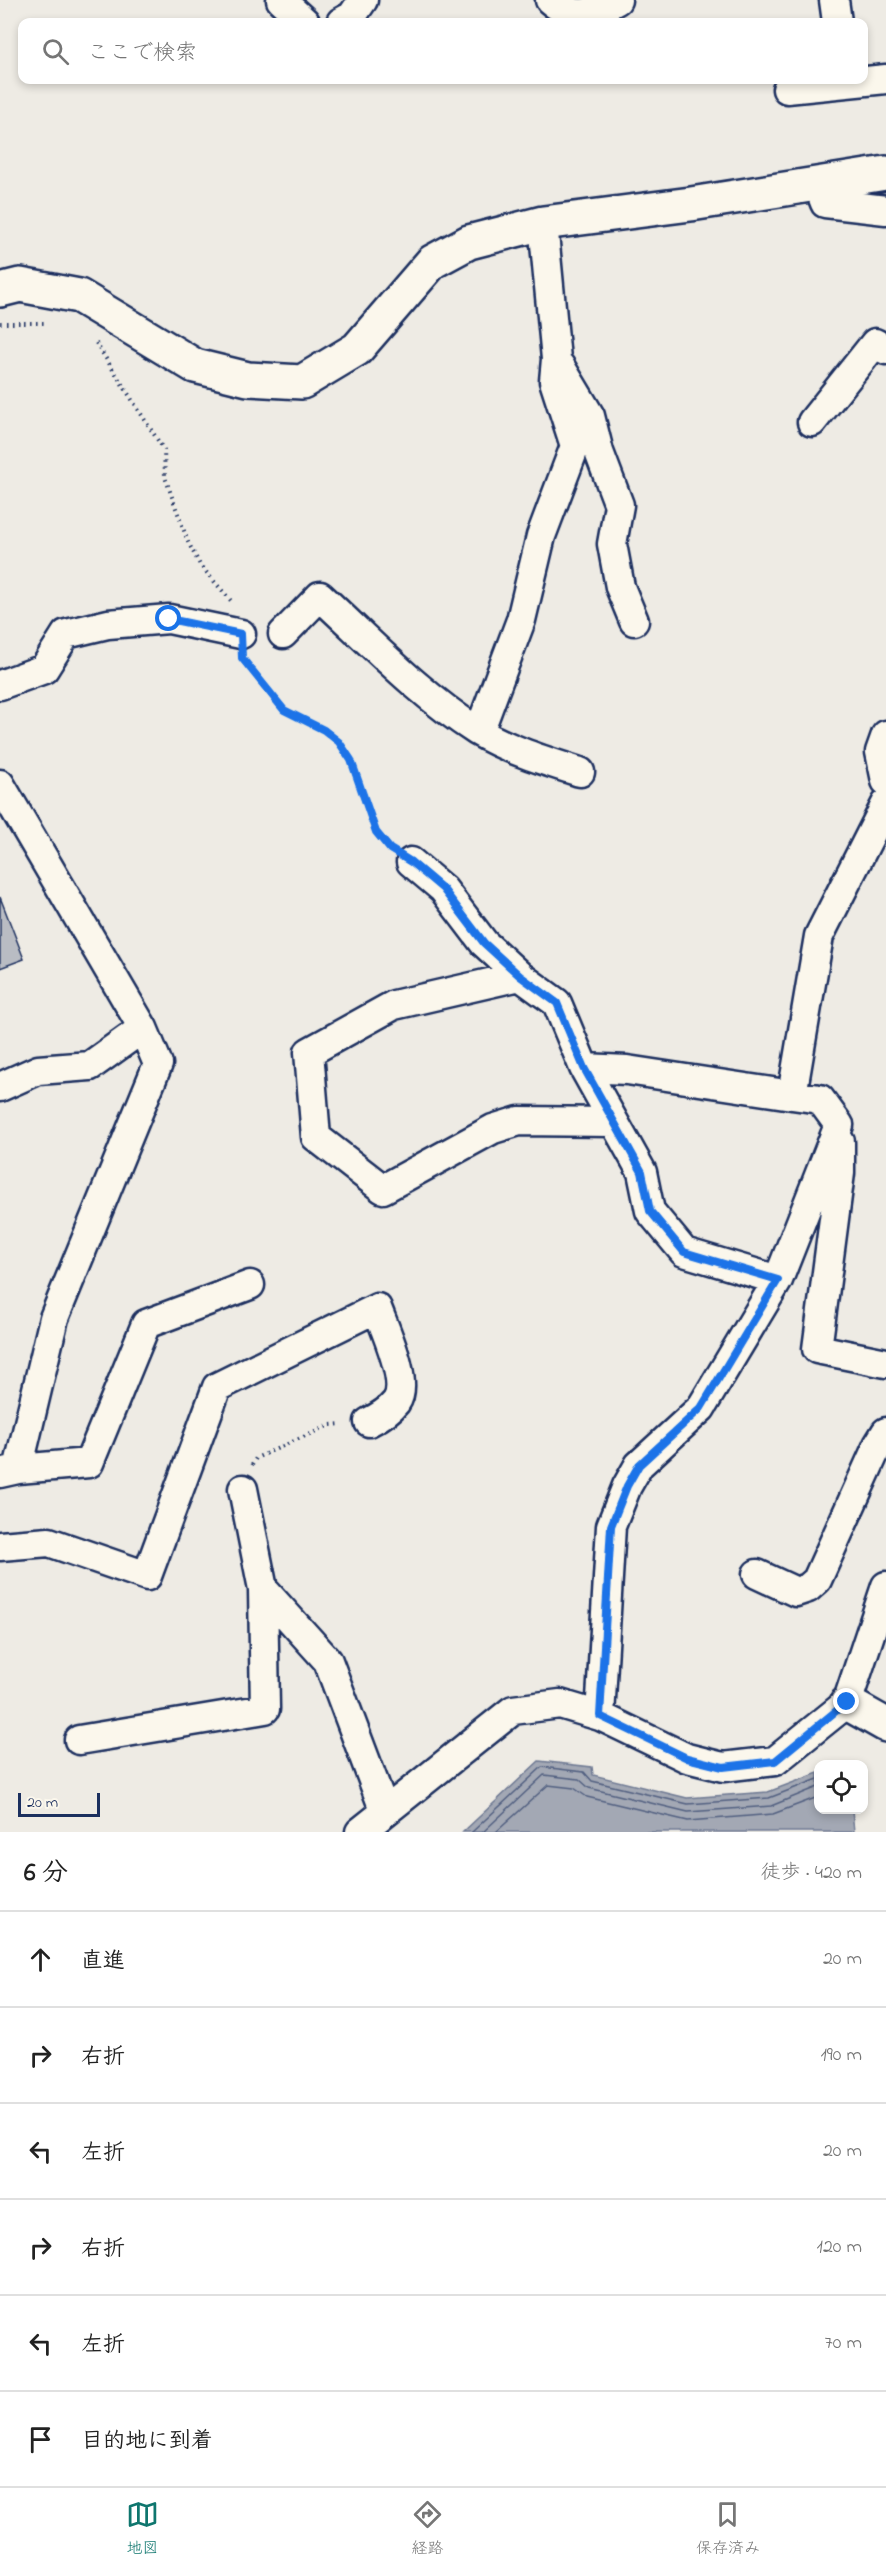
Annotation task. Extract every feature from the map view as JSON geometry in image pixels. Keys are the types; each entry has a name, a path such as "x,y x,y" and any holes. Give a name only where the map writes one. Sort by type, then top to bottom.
{"street":[{"path":"281,0 301,18"},
{"path":"348,18 363,0"},
{"path":"550,0 567,13 595,13 617,0"},
{"path":"834,0 836,18"},
{"path":"868,80 886,79"},
{"path":"788,89 827,84"},
{"path":"0,290 20,285 79,296 195,366 248,379 302,382 357,348 432,262 469,242 543,223 691,204 886,173"},
{"path":"818,184 825,203 886,210"},
{"path":"479,732 521,621 541,536 575,447 554,381 556,360 543,223"},
{"path":"812,422 875,343 886,350"},
{"path":"556,360 590,416 599,452 619,505 612,544 620,587 634,621"},
{"path":"284,634 320,596 434,701 479,732 528,756 580,772"},
{"path":"0,685 44,669 66,634 108,624 169,619 241,634"},
{"path":"886,735 880,752 886,781"},
{"path":"0,784 143,1028 158,1064 54,1318 9,1471 90,1463 146,1324 250,1285"},
{"path":"792,1095 819,936 886,804"},
{"path":"411,862 443,889 484,943 520,976 557,1003 584,1068 642,1172 650,1211 684,1252 778,1280"},
{"path":"520,976 394,1005 309,1052 316,1137 383,1189 502,1126 519,1121 614,1122"},
{"path":"0,1087 38,1070 90,1066 143,1028"},
{"path":"584,1068 627,1070 820,1099 839,1125 840,1173 817,1349 886,1363"},
{"path":"600,1716 611,1526 627,1486 639,1465 701,1408 778,1280 839,1125"},
{"path":"0,1546 50,1542 147,1576 217,1387 377,1308 401,1382 397,1401 382,1415 369,1422"},
{"path":"757,1574 796,1592 817,1580 878,1444 886,1432"},
{"path":"80,1740 265,1709 263,1589 243,1489"},
{"path":"360,1832 513,1710 560,1704 600,1716 687,1758 723,1767 775,1761 847,1702 886,1586"},
{"path":"263,1589 328,1661 385,1812"},
{"path":"847,1702 886,1725"}],"path":[{"path":"0,323 56,323"},
{"path":"93,338 164,450 165,477 188,542 200,565 229,595 239,614 242,658 284,710 324,730 339,742 351,760 376,832 390,849 411,862"},
{"path":"243,1489 248,1470 256,1458 330,1425 369,1422"}],"water":[{"path":"539,1761 592,1767 593,1775 687,1798 768,1792 814,1775 814,1814 852,1814 854,1832 463,1832"}],"building":[{"path":"0,897 24,959 0,968"}],"route":[{"path":"169,619 241,634 242,658 284,710 324,730 339,742 351,760 376,832 390,849 411,862 443,889 484,943 520,976 557,1003 584,1068 642,1172 650,1211 684,1252 778,1280 701,1408 639,1465 627,1486 611,1526 600,1716 687,1758 723,1767 775,1761 847,1702"}]}
